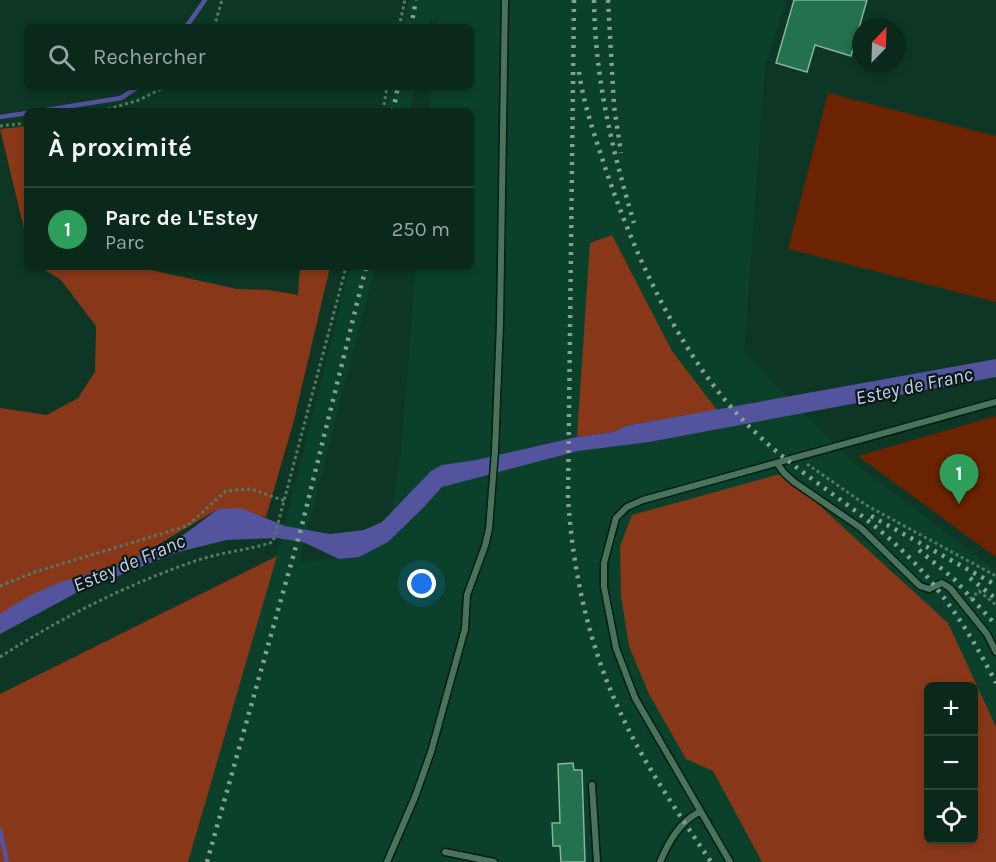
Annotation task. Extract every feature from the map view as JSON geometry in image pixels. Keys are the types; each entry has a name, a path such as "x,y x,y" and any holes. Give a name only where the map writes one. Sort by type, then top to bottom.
{"lane":[{"path":"387,862 415,797 431,752 465,629 467,595 489,530 500,323 505,0"},
{"path":"730,862 635,698 616,648 604,587 604,563 608,540 616,518 627,507 643,500 996,402"},
{"path":"777,463 794,482 861,528 920,586 929,589 938,584 946,584 987,634 996,652"},
{"path":"592,785 597,862"},
{"path":"660,862 679,827 689,817 699,812"},
{"path":"445,852 494,862"}],"path":[{"path":"215,24 222,0"},
{"path":"400,24 405,0"},
{"path":"112,108 139,100 159,90"},
{"path":"384,108 386,90"},
{"path":"0,126 24,123"},
{"path":"0,657 76,612 150,578 228,552 273,542 276,538 345,270"},
{"path":"798,457 866,504 996,576"},
{"path":"0,586 35,572 187,526 226,491 251,489 285,501"},
{"path":"964,604 979,591 996,605"}],"shaded area":[{"path":"409,0 786,0 765,67 744,352 849,459 996,571 996,727 978,689 978,682 975,682 947,623 784,473 686,758 713,771 762,862 188,862 277,556 349,270 374,270 299,562 359,557 388,541 401,450 416,270 474,270 474,108 429,108 431,90 474,90 474,24 436,24 437,21 430,20 429,24 404,24","holes":["612,235 672,351 716,410 625,426"]},
{"path":"390,90 414,90 411,108 387,108"},
{"path":"828,93 996,136 996,302 788,249"},
{"path":"24,126 24,229 0,129"},
{"path":"612,235 672,351 717,410 625,426 614,432 577,437 590,243"},
{"path":"45,270 151,270 237,289 269,290 298,295 300,270 329,270 294,420 266,517 218,509 139,556 0,624 0,408 47,415 78,398 95,372 96,326 61,280"},
{"path":"996,416 996,557 858,456"},
{"path":"784,473 948,623 975,682 924,682 924,844 978,844 978,688 996,727 996,862 762,862 713,771 686,759 649,694 629,646 621,596 620,546 632,515"},
{"path":"277,556 188,862 0,862 0,694"}],"water":[{"name":"Estey de Franc","path":"996,359 996,377 649,442 578,451 442,487 388,542 359,557 339,559 303,542 276,538 227,540 178,552 78,592 0,634 0,614 27,597 58,583 166,546 218,509 241,508 285,526 330,534 364,530 382,522 431,471 442,465 476,460 577,437 614,432 625,426"}],"building":[{"path":"794,0 867,0 862,18 852,18 851,56 815,45 807,72 776,63"},
{"path":"573,763 574,770 582,770 585,862 561,862 560,846 553,846 552,823 560,823 558,764"}],"waterway":[{"path":"188,24 205,0"},
{"path":"59,108 121,98 133,90"},
{"path":"0,117 24,113"},
{"path":"0,830 7,862"}],"railway":[{"path":"412,24 416,0"},
{"path":"574,0 568,498 574,554 591,636 621,714 652,771 711,862"},
{"path":"594,0 601,86 634,223"},
{"path":"608,0 614,106 621,153"},
{"path":"579,72 594,135 628,229 662,304 705,374 730,406 757,434 790,462 859,513 908,556 951,607 975,644 996,683"},
{"path":"394,108 397,90"},
{"path":"207,862 302,525 365,270"},
{"path":"871,516 996,585"},
{"path":"919,550 954,579 996,625"},
{"path":"970,578 996,599"}],"place":[{"name":"Parc de L'Estey","path":"959,504"}]}
